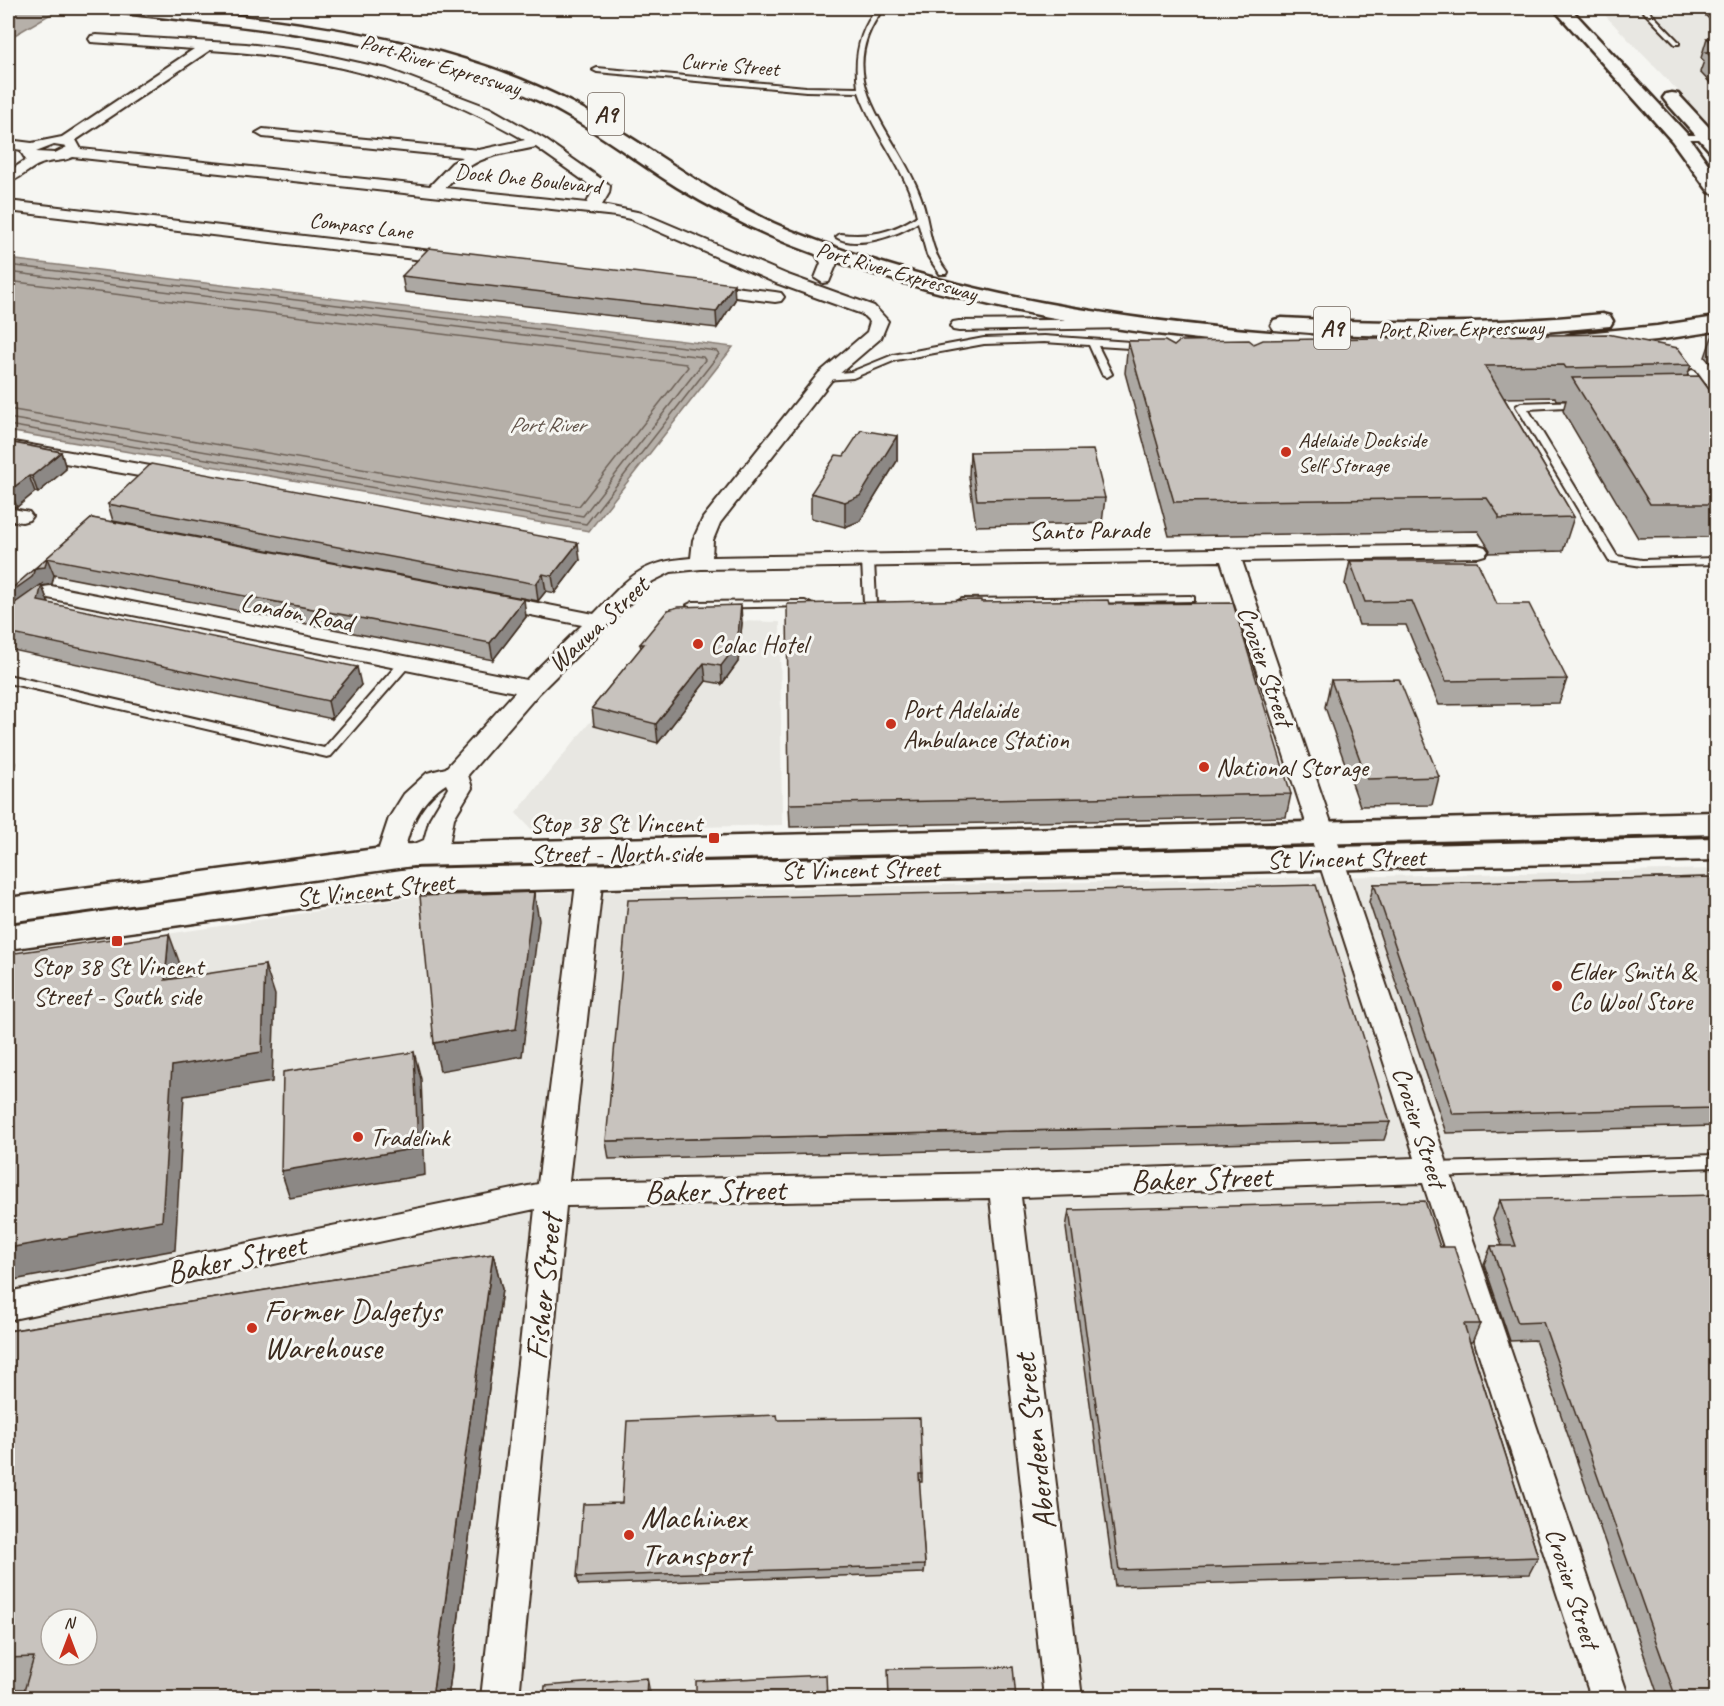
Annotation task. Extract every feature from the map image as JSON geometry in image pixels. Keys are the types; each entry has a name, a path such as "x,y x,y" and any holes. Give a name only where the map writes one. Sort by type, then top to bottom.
{"main road":[{"name":"Port River Expressway","path":"123,8 232,17 373,33 420,43 496,65 568,92 648,138 715,184 787,218 943,272 1053,297 1137,311 1221,321 1365,330 1542,326 1651,315 1716,304"},
{"name":"Port River Expressway","path":"182,8 360,39 480,71 541,95 582,117 699,194 752,221 821,250 939,286 1041,310 1124,324 1251,339 1355,345 1477,346 1577,341 1716,324"},
{"path":"1562,8 1679,137 1716,188"},
{"path":"1660,85 1714,140"},
{"name":"St Vincent Street","path":"8,937 411,868 590,876 1326,845 1716,823"},
{"name":"St Vincent Street","path":"8,910 411,868 1326,845 1716,849"}],"street":[{"path":"96,39 246,48 305,55 382,72 485,111 540,142 602,186 601,193 592,208"},
{"path":"8,144 51,158 207,46"},
{"path":"263,133 479,154 540,142"},
{"name":"Dock One Boulevard","path":"68,146 592,208 636,216 745,264 867,310 879,321 875,334 825,377"},
{"path":"8,178 35,153"},
{"path":"434,191 457,166 479,154"},
{"name":"Compass Lane","path":"8,206 475,261"},
{"path":"821,250 829,263 823,278"},
{"path":"709,289 724,274 745,264"},
{"path":"690,286 775,297"},
{"path":"960,326 1124,324"},
{"path":"701,563 703,540 710,522 825,377"},
{"path":"8,447 156,473"},
{"name":"Santo Parade","path":"701,563 1478,550"},
{"name":"Crozier Street","path":"1229,555 1610,1698"},
{"name":"Wauwa Street","path":"411,868 392,849 401,818 413,800 436,779 454,774 531,688 643,577 667,566 701,563"},
{"name":"London Road","path":"47,595 406,662 531,688"},
{"path":"471,597 598,621"},
{"path":"411,868 436,845 442,818 460,788 454,774"},
{"name":"Fisher Street","path":"500,1698 552,1194 590,876"},
{"name":"Baker Street","path":"8,1306 552,1194 1004,1185 1434,1170"},
{"name":"Aberdeen Street","path":"1004,1185 1063,1698"}],"lane":[{"path":"881,8 864,34 857,65 860,90 874,120 908,176 917,198 931,258 943,272"},
{"path":"1643,8 1677,43"},
{"name":"Currie Street","path":"597,70 806,89 860,90"},
{"path":"1679,137 1714,140"},
{"path":"840,237 885,237 904,229 921,217"},
{"path":"825,377 853,375 893,358 984,341 1044,339 1155,347"},
{"path":"1092,342 1107,374"},
{"path":"1692,373 1710,402"},
{"path":"1589,404 1521,405 1613,559 1642,563 1716,561"},
{"path":"868,560 870,603"},
{"path":"953,602 1190,599"},
{"path":"693,605 823,603"},
{"path":"8,679 327,753 406,662"},
{"path":"1434,1170 1716,1161"}],"shaded area":[{"path":"1598,8 1716,8 1716,131 1706,120"},
{"path":"673,620 780,622 782,825 533,831 516,813"},
{"path":"1716,869 1716,1698 8,1698 8,958 418,896"}],"water":[{"path":"8,8 61,8 8,39"},
{"name":"Port River","path":"8,259 733,347 589,531 8,431"}],"building":[{"path":"1707,38 1716,38 1716,46"},
{"path":"1716,51 1716,61 1706,52"},
{"path":"429,248 734,284 716,312 402,276"},
{"path":"1607,334 1678,348 1691,365 1566,368 1564,365 1485,366 1574,517 1499,519 1487,498 1174,502 1128,341 1165,341 1174,346 1180,341 1249,340 1254,344 1263,340"},
{"path":"1699,376 1710,391 1716,391 1716,504 1650,504 1572,378"},
{"path":"861,430 897,436 860,496 845,502 811,493 836,455 844,456"},
{"path":"8,442 61,452 32,476 8,490"},
{"path":"1093,450 1105,498 977,500 970,452"},
{"path":"151,464 578,543 552,576 543,574 536,584 108,504"},
{"path":"92,518 524,599 490,643 47,558 45,567 35,568"},
{"path":"1350,561 1477,561 1497,604 1529,604 1567,679 1446,681 1412,601 1365,602"},
{"path":"35,568 32,577 8,594 8,592"},
{"path":"42,584 38,601 357,667 328,701 8,633 8,608"},
{"path":"981,600 981,602 1108,600 1109,604 1233,603 1291,794 789,804 787,604"},
{"path":"741,605 737,645 721,666 704,663 656,724 592,708 644,644 640,644 668,610 678,607"},
{"path":"1399,679 1439,777 1367,779 1331,680"},
{"name":"Elder Smith & Co Wool Store","path":"1716,877 1716,1108 1453,1114 1374,884"},
{"path":"1316,885 1390,1122 606,1141 628,900"},
{"path":"534,892 516,1029 434,1043 420,896"},
{"path":"169,934 165,980 265,965 262,1052 172,1066 162,1221 8,1248 8,954 118,938 118,942"},
{"name":"Tradelink","path":"414,1052 418,1148 281,1171 283,1072"},
{"path":"1716,1195 1716,1698 1676,1698 1543,1322 1518,1323 1491,1246 1516,1246 1500,1200"},
{"path":"1425,1201 1440,1247 1454,1247 1480,1324 1464,1324 1538,1557 1119,1570 1069,1210"},
{"path":"493,1254 432,1698 22,1698 34,1657 8,1658 8,1331"},
{"path":"777,1415 778,1420 920,1418 922,1474 919,1474 925,1565 577,1577 583,1504 622,1503 627,1421"},
{"path":"1013,1667 1016,1698 889,1698 888,1669"},
{"path":"826,1675 827,1698 696,1698 696,1681"},
{"path":"647,1678 646,1698 544,1698 545,1686"}],"place":[{"name":"Adelaide Dockside Self Storage","path":"1286,452"},
{"name":"Colac Hotel","path":"698,644"},
{"name":"Port Adelaide Ambulance Station","path":"891,724"},
{"name":"National Storage","path":"1204,767"},
{"name":"Stop 38 St Vincent Street - North side","path":"714,838"},
{"name":"Stop 38 St Vincent Street - South side","path":"117,941"},
{"name":"Elder Smith & Co Wool Store","path":"1557,986"},
{"name":"Tradelink","path":"358,1137"},
{"name":"Former Dalgetys Warehouse","path":"252,1328"},
{"name":"Machinex Transport","path":"629,1535"}]}
